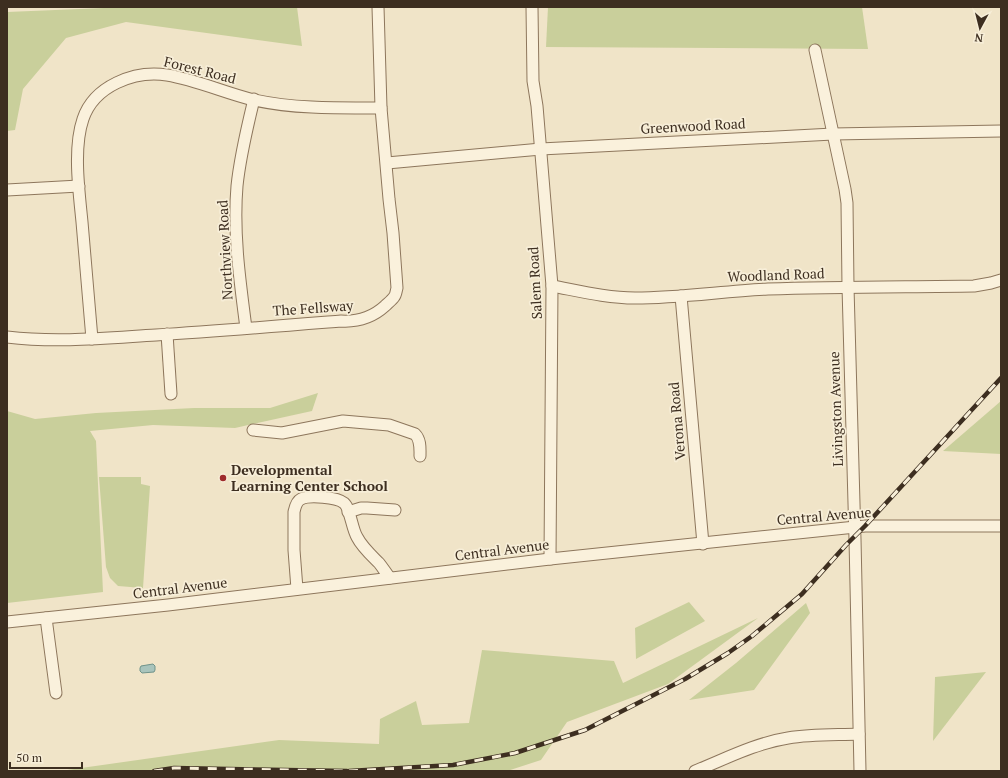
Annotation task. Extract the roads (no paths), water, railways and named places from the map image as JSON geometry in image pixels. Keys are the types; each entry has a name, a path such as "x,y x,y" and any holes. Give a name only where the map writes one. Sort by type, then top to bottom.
{"street":[{"name":"The Fellsway","path":"7,337 53,340 168,334 358,320 370,317 380,311 395,296 397,288 381,108 378,7"},
{"name":"Salem Road","path":"532,7 533,81 541,149 552,286 550,559"},
{"name":"Livingston Avenue","path":"815,50 847,204 860,771"},
{"name":"Forest Road","path":"92,339 79,186 78,148 79,133 83,119 87,110 101,92 134,76 149,74 166,75 184,79 254,100 278,104 308,107 381,108"},
{"name":"Northview Road","path":"246,328 236,241 237,187 241,152 254,100"},
{"name":"Greenwood Road","path":"387,163 541,149 833,134 1001,131"},
{"path":"7,190 79,186"},
{"name":"Woodland Road","path":"552,286 621,297 651,298 760,290 848,287 974,286 1001,280"},
{"name":"Verona Road","path":"681,296 703,544"},
{"path":"168,334 171,394"},
{"path":"253,430 282,432 343,421 389,425 418,436 420,456"},
{"path":"297,589 294,550 294,518 297,503 300,499 306,497 333,498 342,501 345,504 356,537 390,578"},
{"path":"348,512 361,508 395,510"},
{"name":"Central Avenue","path":"7,622 550,559 854,527 1001,526"},
{"path":"46,618 56,693"},
{"path":"695,771 753,748 787,738 859,734"}],"water":[{"path":"153,664 155,666 154,672 142,673 140,671 141,666"}],"railway":[{"path":"349,771 453,765 515,753 585,730 685,679 728,653 752,636 802,594 1001,378"},
{"path":"154,771 174,768 347,771"}],"place":[{"name":"Developmental Learning Center School","path":"223,478"}]}
